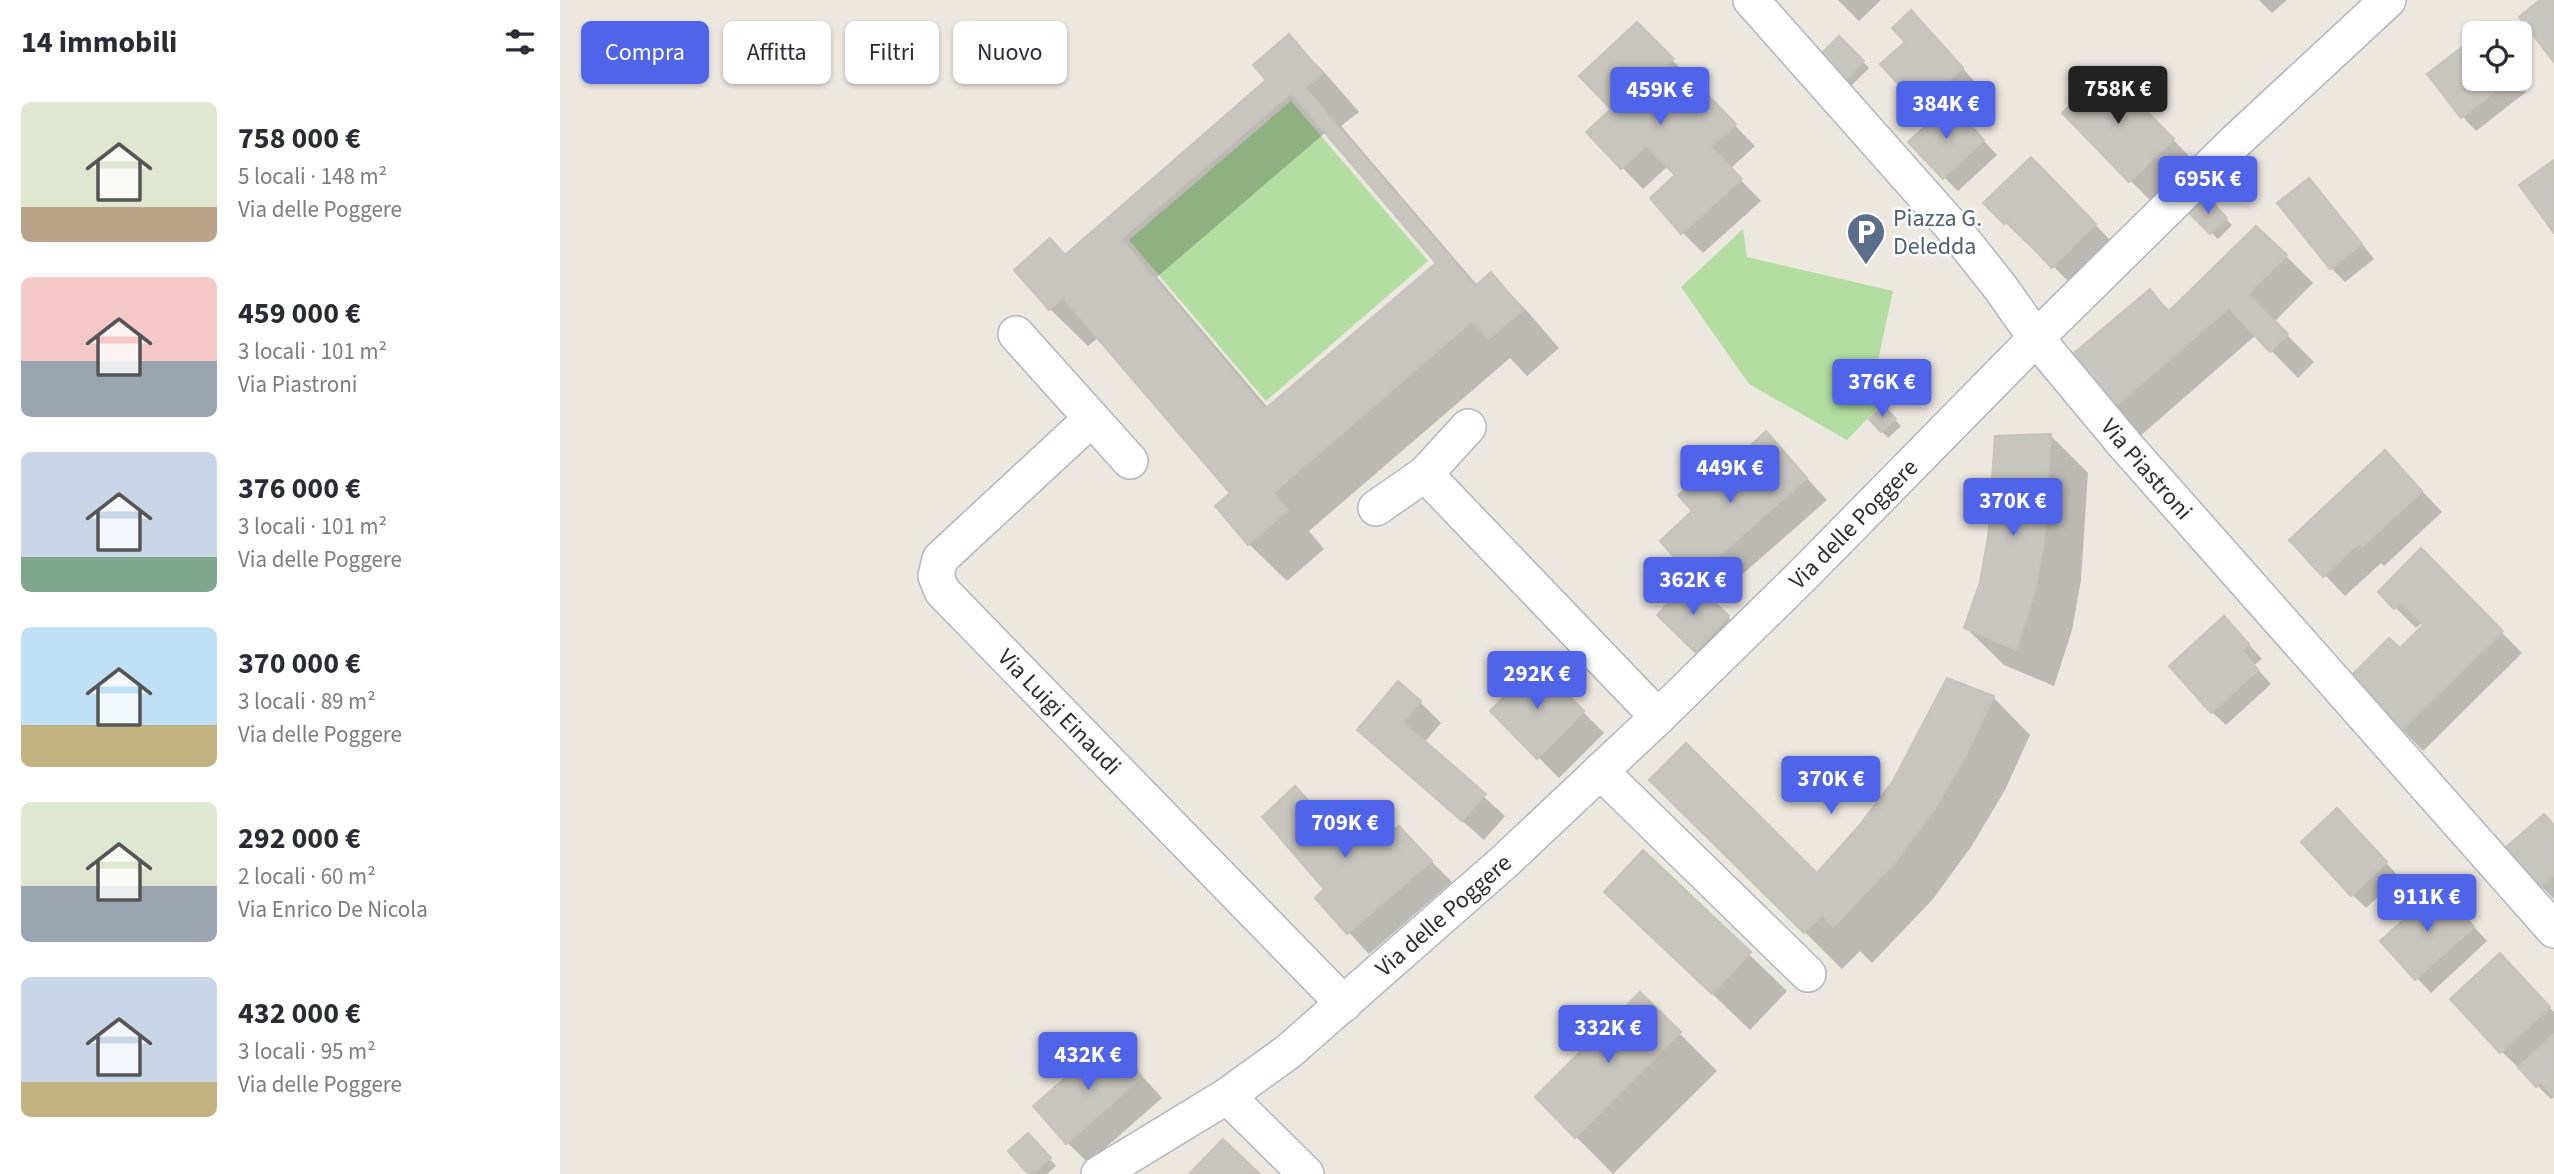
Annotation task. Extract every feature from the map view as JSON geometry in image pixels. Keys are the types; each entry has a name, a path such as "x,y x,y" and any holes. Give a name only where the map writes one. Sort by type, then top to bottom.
{"street":[{"name":"Via Piastroni","path":"1751,0 1954,229 2036,338 2126,446 2554,930"},
{"name":"Via delle Poggere","path":"1099,1174 1227,1096 1289,1051 1504,862 1805,573 2036,338 2236,141 2388,0"},
{"path":"1016,334 1130,461"},
{"name":"Via Luigi Einaudi","path":"1091,419 940,559 936,576 942,592 1344,1004"},
{"path":"1376,508 1425,474 1468,426"},
{"path":"1425,474 1658,717"},
{"path":"1600,771 1808,974"},
{"path":"1227,1096 1306,1174"}],"green space":[{"path":"1291,101 1428,261 1266,401 1129,240"},
{"path":"1743,229 1747,257 1893,291 1871,393 1888,397 1847,440 1749,384 1681,287"}],"building":[{"path":"2540,0 2554,0 2554,62 2532,34 2532,21 2522,21 2519,17"},
{"path":"1911,10 1963,68 1920,108 1880,64 1905,42 1892,28"},
{"path":"1637,22 1674,59 1648,82 1676,110 1700,87 1736,124 1711,147 1742,179 1681,234 1650,198 1675,175 1646,146 1621,169 1586,132 1611,109 1579,76"},
{"path":"1289,34 1323,74 1305,88 1475,286 1491,272 1523,310 1488,339 1472,321 1273,493 1288,510 1248,545 1215,506 1230,493 1063,298 1049,310 1014,270 1050,238 1065,255 1266,80 1253,65","holes":["1291,93 1436,263 1265,409 1121,239"]},
{"path":"1839,36 1864,61 1842,83 1817,58"},
{"path":"2462,47 2462,91 2496,91 2461,118 2427,74"},
{"path":"2107,70 2174,139 2129,182 2062,113"},
{"path":"1950,103 1984,140 1943,179 1908,142"},
{"path":"2031,157 2096,224 2052,268 2007,221 2004,224 1983,203"},
{"path":"2554,160 2554,233 2519,185"},
{"path":"2309,178 2362,244 2330,269 2277,203"},
{"path":"2207,197 2227,218 2210,234 2190,214"},
{"path":"2256,226 2287,255 2248,294 2288,334 2270,352 2229,308 2110,411 2067,359 2150,289 2168,312"},
{"path":"1883,405 1896,419 1881,432 1869,419"},
{"path":"1766,431 1807,478 1693,579 1660,541 1692,511 1678,495 1724,455 1746,479 1762,465 1748,448"},
{"path":"2051,434 2044,542 2035,592 2016,650 1964,628 1980,582 1988,537 1995,436"},
{"path":"2385,450 2422,491 2362,547 2359,543 2323,577 2289,540"},
{"path":"2421,548 2503,631 2401,731 2343,684 2389,638 2400,648 2423,625 2401,603 2394,609 2378,592"},
{"path":"1685,585 1701,599 1706,594 1729,616 1695,652 1657,615"},
{"path":"2224,616 2249,644 2242,650 2258,670 2211,713 2169,666"},
{"path":"1537,664 1584,711 1537,759 1490,711"},
{"path":"1947,678 1994,696 1968,752 1934,810 1896,861 1833,927 1822,915 1804,933 1649,780 1686,743 1817,873 1858,827 1893,781"},
{"path":"1398,681 1421,701 1403,722 1486,794 1462,821 1357,730"},
{"path":"1295,786 1349,845 1375,844 1399,826 1432,861 1347,934 1315,898 1324,889 1262,817"},
{"path":"2337,808 2387,862 2351,896 2301,842"},
{"path":"2544,814 2554,825 2554,875 2540,887 2505,848"},
{"path":"1643,850 1751,952 1712,994 1604,892"},
{"path":"2439,888 2474,927 2415,980 2380,941"},
{"path":"2500,953 2550,1007 2500,1053 2450,999"},
{"path":"1640,992 1681,1032 1575,1138 1535,1097"},
{"path":"2554,1034 2554,1097 2541,1082 2536,1087 2518,1067"},
{"path":"1110,1039 1142,1077 1066,1144 1033,1106"},
{"path":"1028,1133 1051,1158 1033,1174 1028,1174 1008,1151"},
{"path":"1223,1139 1260,1174 1189,1174"}],"place":[{"name":"Piazza G. Deledda","path":"1866,266"}]}
